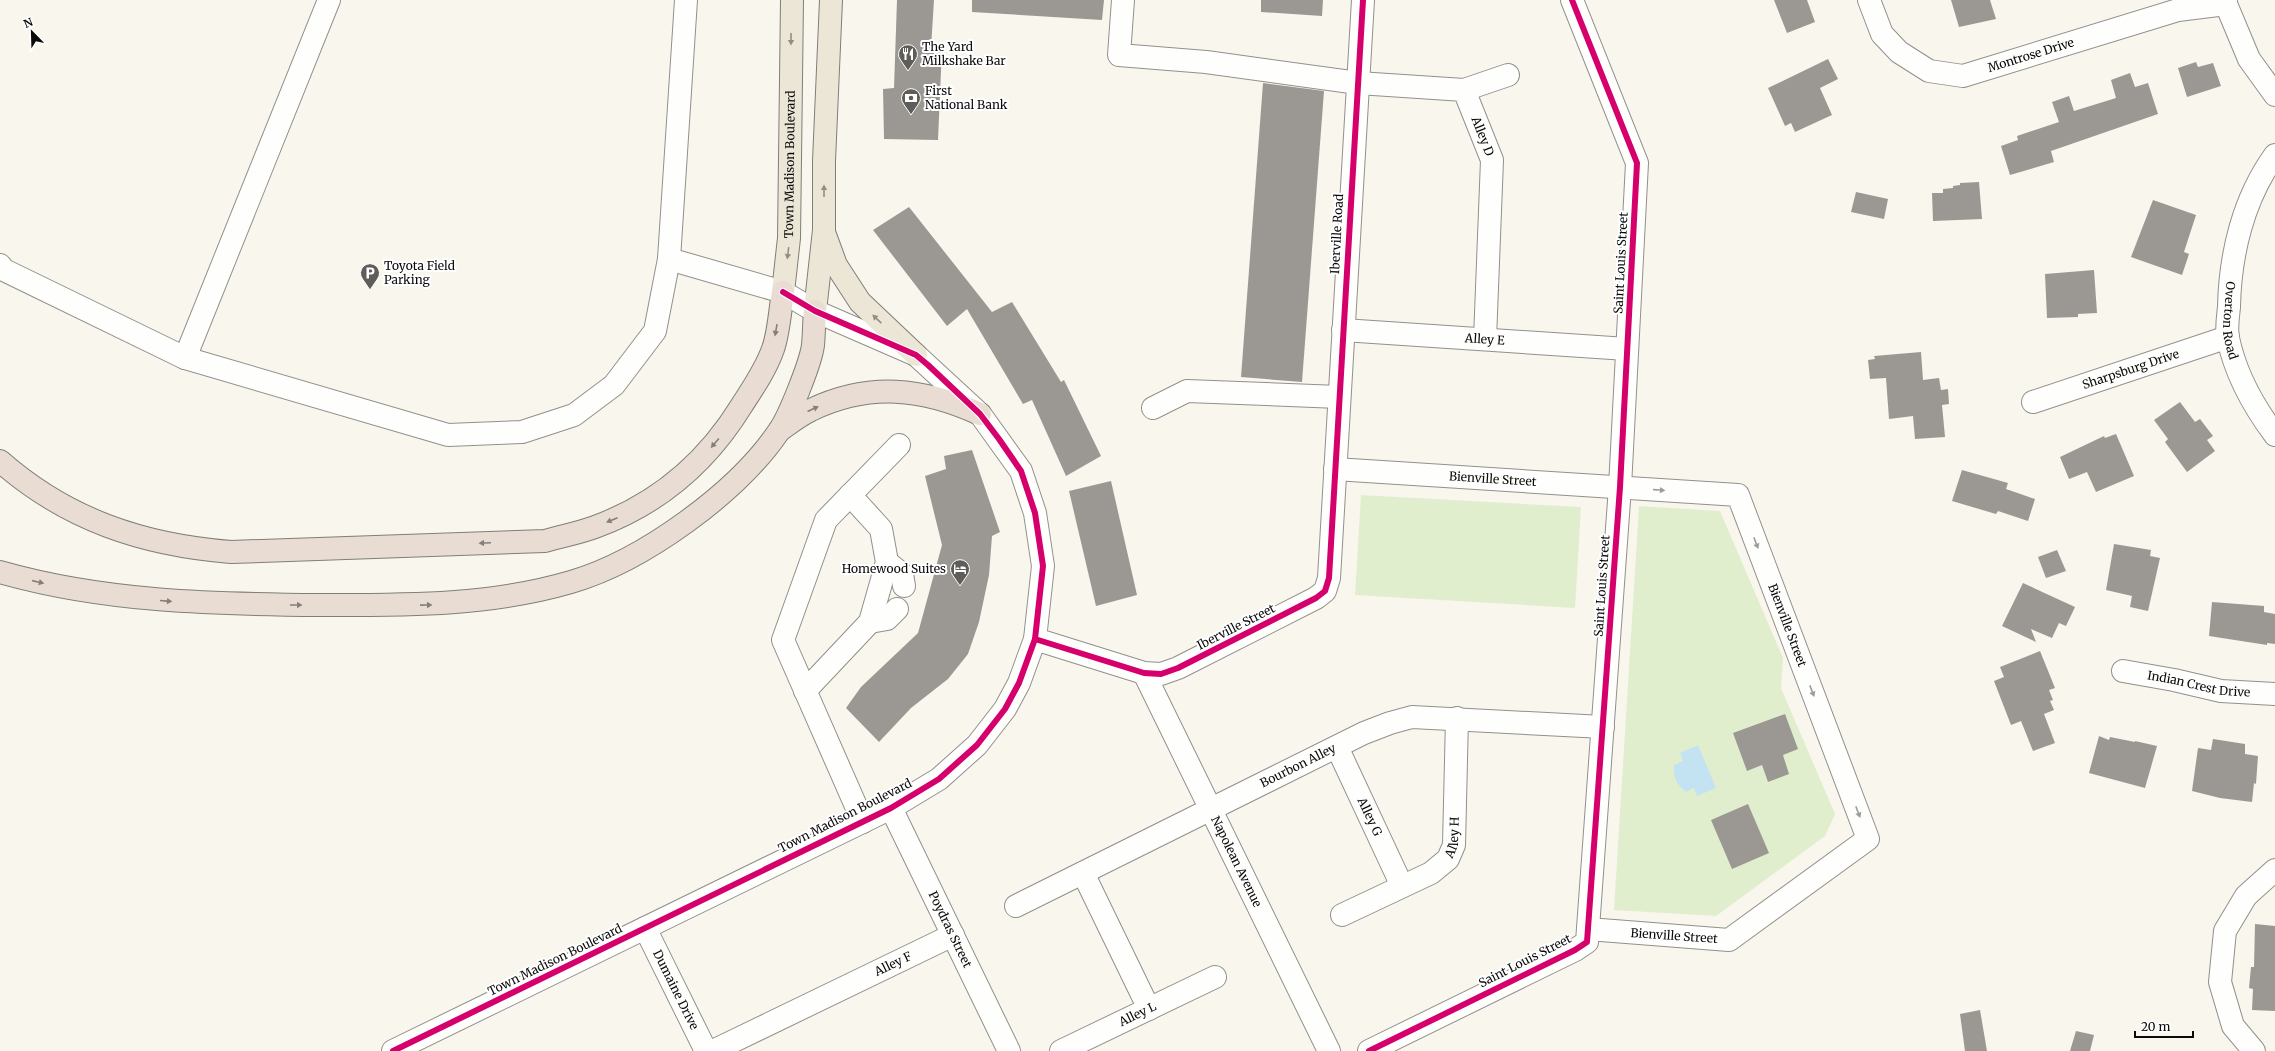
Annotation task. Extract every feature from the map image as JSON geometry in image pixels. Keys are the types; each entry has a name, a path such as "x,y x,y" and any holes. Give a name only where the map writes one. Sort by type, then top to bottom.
{"highway":[{"path":"0,461 40,492 76,514 119,531 159,543 196,549 231,552 545,541 594,527 635,510 665,491 694,467 729,427 754,387 773,349 783,292"},
{"path":"780,430 796,394 813,347 815,312"},
{"path":"0,572 38,583 120,597 209,604 430,605 500,598 572,582 624,561 673,530 723,493 780,430 810,410 858,394 877,391 927,395 956,403 980,414"}],"main road":[{"name":"Town Madison Boulevard","path":"783,292 789,238 792,0"},
{"path":"815,312 824,230 824,161 831,0"},
{"path":"824,230 836,265 860,302 916,355"}],"street":[{"path":"185,358 329,0"},
{"path":"0,265 4,270 185,358 448,435 522,432 574,415 614,385 654,331 669,259 686,0"},
{"path":"1123,0 1119,55 1206,62 1358,83 1464,90 1508,75"},
{"name":"Iberville Road","path":"1334,469 1363,0"},
{"name":"Saint Louis Street","path":"1369,1051 1575,950 1587,942 1620,487 1637,163 1572,0"},
{"name":"Montrose Drive","path":"1869,0 1882,34 1899,52 1928,71 1963,76 2178,10 2226,2"},
{"path":"2226,2 2249,59 2275,96"},
{"name":"Alley D","path":"1464,90 1492,160 1484,339"},
{"name":"Overton Road","path":"2275,155 2254,192 2239,233 2230,275 2228,336 2240,374 2262,418 2275,436"},
{"path":"669,259 783,292"},
{"name":"Town Madison Boulevard","path":"402,1049 891,808 939,779 977,745 1005,709 1019,684 1035,639 1043,566 1035,513 1021,471 980,414 916,355 815,312 783,292"},
{"name":"Alley E","path":"1343,330 1627,348"},
{"name":"Sharpsburg Drive","path":"2033,402 2228,336"},
{"path":"1153,408 1187,391 1339,397"},
{"path":"863,822 783,640 826,520 899,445"},
{"name":"Bienville Street","path":"1334,469 1738,495 1868,839 1729,940 1588,929"},
{"name":"Iberville Street","path":"1035,639 1144,673 1161,674 1178,668 1316,598 1325,591 1329,578 1334,469"},
{"path":"805,691 870,622 887,562 881,529 850,495"},
{"path":"887,562 902,574 904,586"},
{"path":"870,622 887,619 897,609"},
{"name":"Indian Crest Drive","path":"2123,672 2174,680 2221,691 2275,694"},
{"name":"Napolean Avenue","path":"1144,673 1329,1051"},
{"name":"Bourbon Alley","path":"1016,906 1337,747 1390,723 1412,717 1457,718 1603,727"},
{"name":"Alley H","path":"1342,915 1431,873 1448,859 1454,845 1457,718"},
{"name":"Alley G","path":"1337,747 1402,886"},
{"name":"Poydras Street","path":"891,808 1009,1051"},
{"path":"2254,1051 2233,1026 2220,982 2225,931 2246,896 2275,870"},
{"path":"1083,873 1149,1009"},
{"name":"Dumaine Drive","path":"645,928 706,1051"},
{"name":"Alley F","path":"713,1051 953,935"},
{"name":"Alley L","path":"1061,1051 1215,977"}],"green space":[{"path":"1361,495 1581,507 1575,608 1355,595"},
{"path":"1639,506 1720,511 1783,658 1781,688 1835,814 1825,836 1716,916 1614,910"}],"water":[{"path":"1698,745 1716,788 1697,796 1694,788 1686,792 1680,786 1675,777 1674,765 1683,761 1680,753"}],"building":[{"path":"897,0 934,0 931,48 942,48 938,140 884,139 883,89 894,88"},
{"path":"972,0 1104,0 1102,20 972,12"},
{"path":"1261,0 1323,0 1322,16 1261,12"},
{"path":"1774,0 1807,0 1815,22 1787,33"},
{"path":"1951,0 1990,0 1996,19 1959,27"},
{"path":"1828,59 1838,79 1820,88 1832,115 1795,132 1791,123 1785,126 1768,88"},
{"path":"2196,62 2198,67 2213,63 2221,86 2187,97 2178,68"},
{"path":"2130,73 2135,87 2148,83 2158,114 2051,151 2054,162 2010,175 2001,146 2018,140 2017,136 2059,122 2052,102 2069,96 2074,111 2116,98 2111,80"},
{"path":"1263,83 1324,91 1302,382 1241,377"},
{"path":"1979,182 1982,219 1933,221 1932,193 1943,193 1943,189 1953,188 1953,186 1960,185 1960,183"},
{"path":"1856,192 1888,199 1884,219 1851,212"},
{"path":"2153,200 2196,215 2184,252 2189,254 2182,275 2131,257"},
{"path":"909,207 992,312 1012,302 1061,382 1064,380 1101,456 1066,476 1032,400 1023,404 967,309 947,326 873,230"},
{"path":"2094,270 2097,313 2078,314 2078,317 2047,318 2045,274"},
{"path":"1921,352 1923,380 1939,378 1941,390 1948,389 1949,404 1942,405 1945,437 1915,439 1913,416 1889,419 1886,378 1870,379 1868,360 1875,359 1874,356"},
{"path":"2180,402 2195,422 2200,419 2213,436 2207,440 2215,451 2187,472 2165,442 2168,439 2154,420"},
{"path":"2116,434 2134,476 2096,492 2087,472 2069,479 2060,457 2104,436 2105,438"},
{"name":"Homewood Suites","path":"972,450 1000,532 992,536 989,575 979,622 968,654 948,679 911,708 879,742 846,708 861,687 918,633 942,545 925,476 946,469 944,456"},
{"path":"1962,470 2008,483 2006,489 2035,499 2028,521 1998,511 1996,514 1952,501"},
{"path":"1111,481 1137,595 1096,606 1069,491"},
{"path":"2114,544 2151,550 2150,556 2160,558 2148,611 2130,607 2132,596 2106,590"},
{"path":"2057,550 2066,571 2046,578 2038,557"},
{"path":"2023,583 2075,607 2066,626 2059,623 2052,638 2031,629 2036,642 2002,626"},
{"path":"2212,602 2264,606 2264,612 2275,614 2275,644 2267,643 2267,645 2209,636"},
{"path":"2040,651 2055,688 2049,690 2053,700 2050,701 2054,710 2044,714 2055,743 2033,751 2021,721 2011,725 1994,681 2004,677 2000,667"},
{"path":"1785,714 1798,749 1783,755 1789,774 1768,782 1762,765 1747,771 1733,733"},
{"path":"2099,736 2109,740 2110,737 2157,746 2145,788 2089,773"},
{"path":"2213,739 2245,744 2245,754 2258,756 2256,784 2254,783 2252,802 2220,798 2192,791 2198,748 2211,750"},
{"path":"1748,804 1769,853 1732,869 1711,820"},
{"path":"2255,924 2275,926 2275,1011 2252,1010 2253,989 2249,988 2251,967 2254,967"},
{"path":"1980,1010 1987,1051 1965,1051 1960,1014"},
{"path":"2076,1031 2094,1035 2090,1051 2070,1051"}],"cycle path":[{"path":"1035,639 1144,673 1161,674 1178,668 1316,598 1325,591 1329,578 1363,0"},
{"path":"1369,1051 1575,950 1587,942 1620,487 1637,163 1572,0"},
{"path":"393,1051 891,808 939,779 977,745 1005,709 1019,683 1035,639 1043,566 1035,513 1021,471 980,414 916,355 815,311 783,292"}],"place":[{"name":"The Yard Milkshake Bar","path":"908,71"},
{"name":"First National Bank","path":"911,115"},
{"name":"Toyota Field Parking","path":"370,290"},
{"name":"Homewood Suites","path":"960,586"}]}
